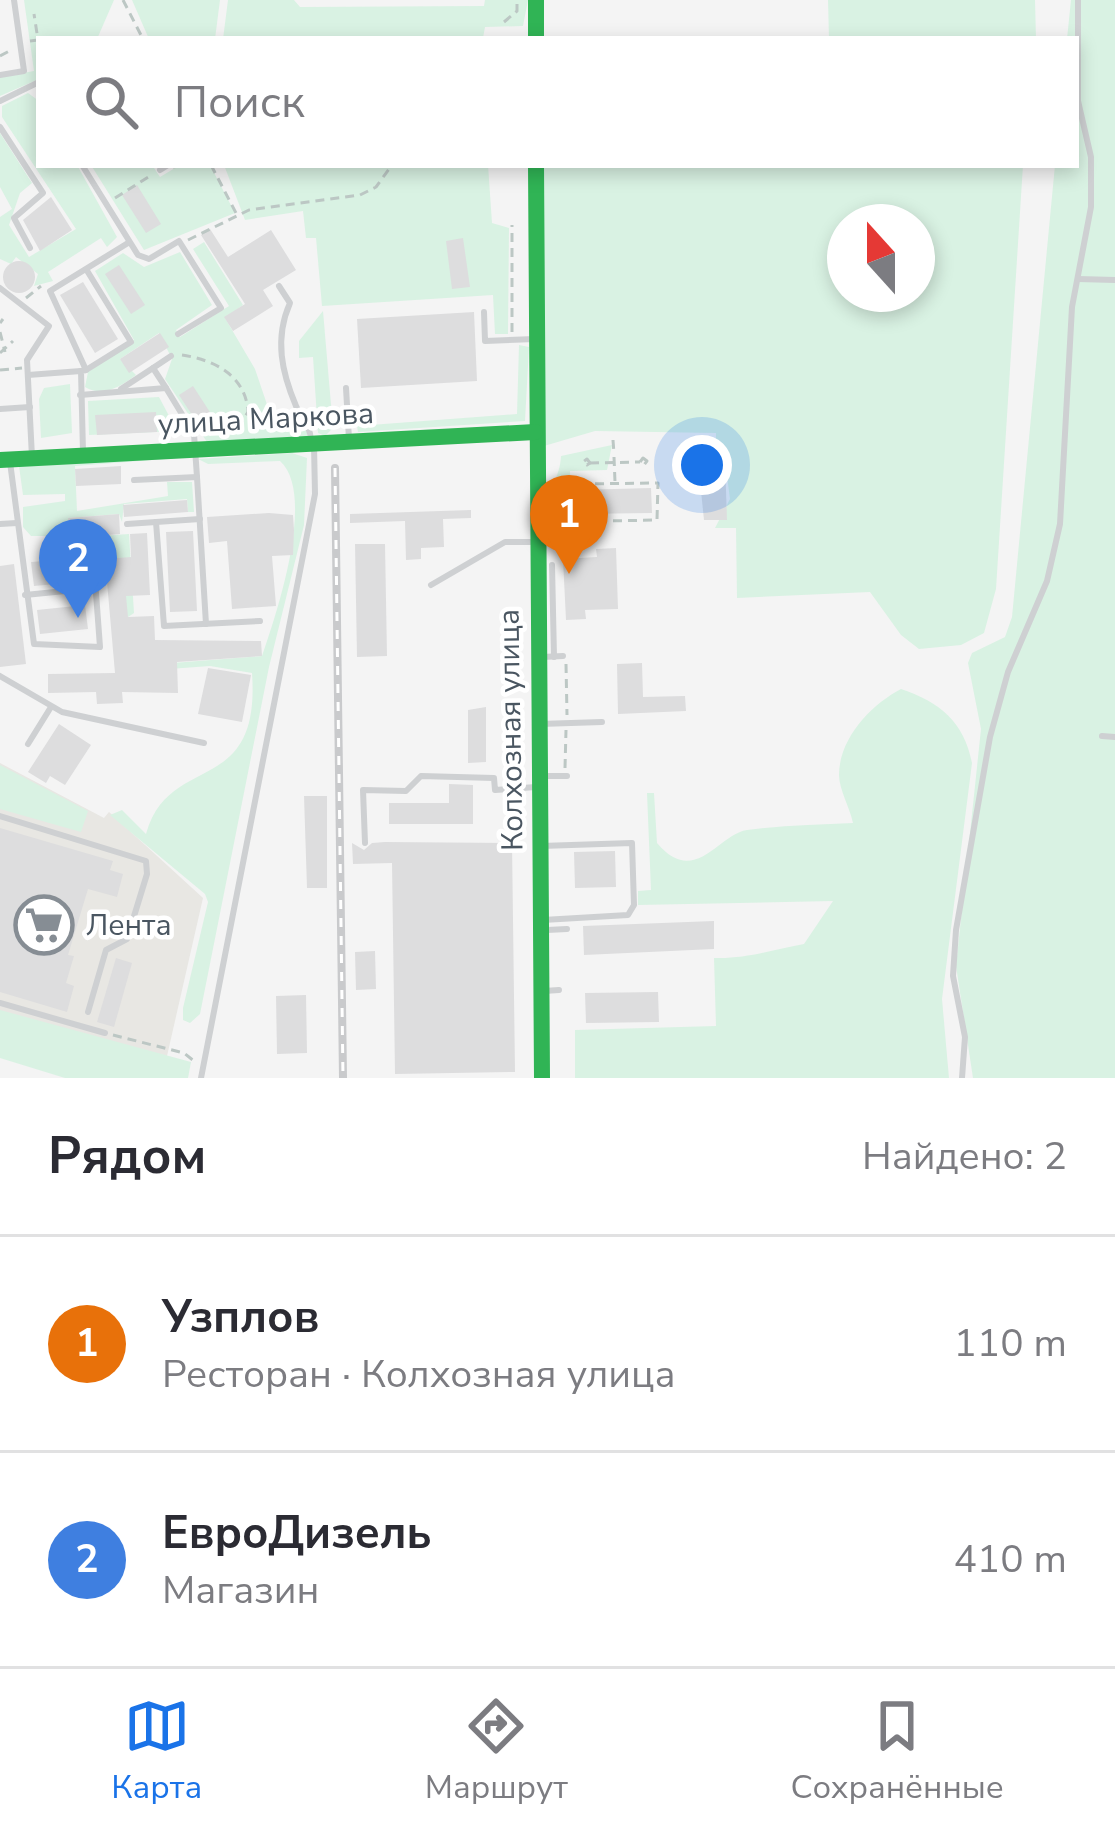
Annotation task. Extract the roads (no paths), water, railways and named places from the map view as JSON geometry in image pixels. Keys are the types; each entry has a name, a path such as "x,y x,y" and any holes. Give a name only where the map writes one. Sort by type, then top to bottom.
{"street":[{"path":"536,0 536,36"},
{"name":"Колхозная улица","path":"536,168 536,542 555,658 539,724 540,925 550,991 542,1078"},
{"name":"улица Маркова","path":"5,460 535,432"}],"lane":[{"path":"0,75 24,71 14,0"},
{"path":"1078,0 1078,36"},
{"path":"0,101 36,87"},
{"path":"962,1078 965,1037 953,950 990,737 1007,672 1056,554 1078,279 1091,207 1091,158 1079,105"},
{"path":"0,127 43,193 14,218 30,248"},
{"path":"84,168 128,242 148,260 181,244 221,308 178,334"},
{"path":"84,456 80,395 84,370 50,291 128,242"},
{"path":"28,371 84,370 131,342 86,269"},
{"path":"1078,279 1115,280"},
{"path":"201,1078 315,494 310,424 284,380 280,326 290,303 279,286"},
{"path":"0,288 50,328 27,360 32,458"},
{"path":"484,312 485,341 535,339"},
{"path":"118,392 171,356"},
{"path":"153,368 194,434 206,624"},
{"path":"80,395 166,388"},
{"path":"346,388 350,442"},
{"path":"0,409 30,407"},
{"path":"5,460 34,644 100,647 94,566"},
{"path":"134,480 197,477"},
{"path":"127,524 200,519"},
{"path":"156,522 164,626 260,621"},
{"path":"0,524 17,523"},
{"path":"431,585 505,542 536,542"},
{"path":"552,565 555,658"},
{"path":"25,595 95,588"},
{"path":"0,676 51,707 204,743"},
{"path":"28,745 51,707"},
{"path":"539,724 602,722"},
{"path":"1102,736 1115,737"},
{"path":"364,843 363,790 406,791 421,776 494,778 495,790 566,776"},
{"path":"0,815 146,861 147,874 127,939 106,950 88,1012"},
{"path":"540,846 632,843 634,905 623,916 540,925"},
{"path":"540,925 567,929"},
{"path":"0,1003 105,1033"}],"railway":[{"path":"335,468 343,1078"}],"place":[{"name":"Узплов","path":"569,574"},
{"name":"ЕвроДизель","path":"78,618"},
{"name":"Лента","path":"44,925"}]}
